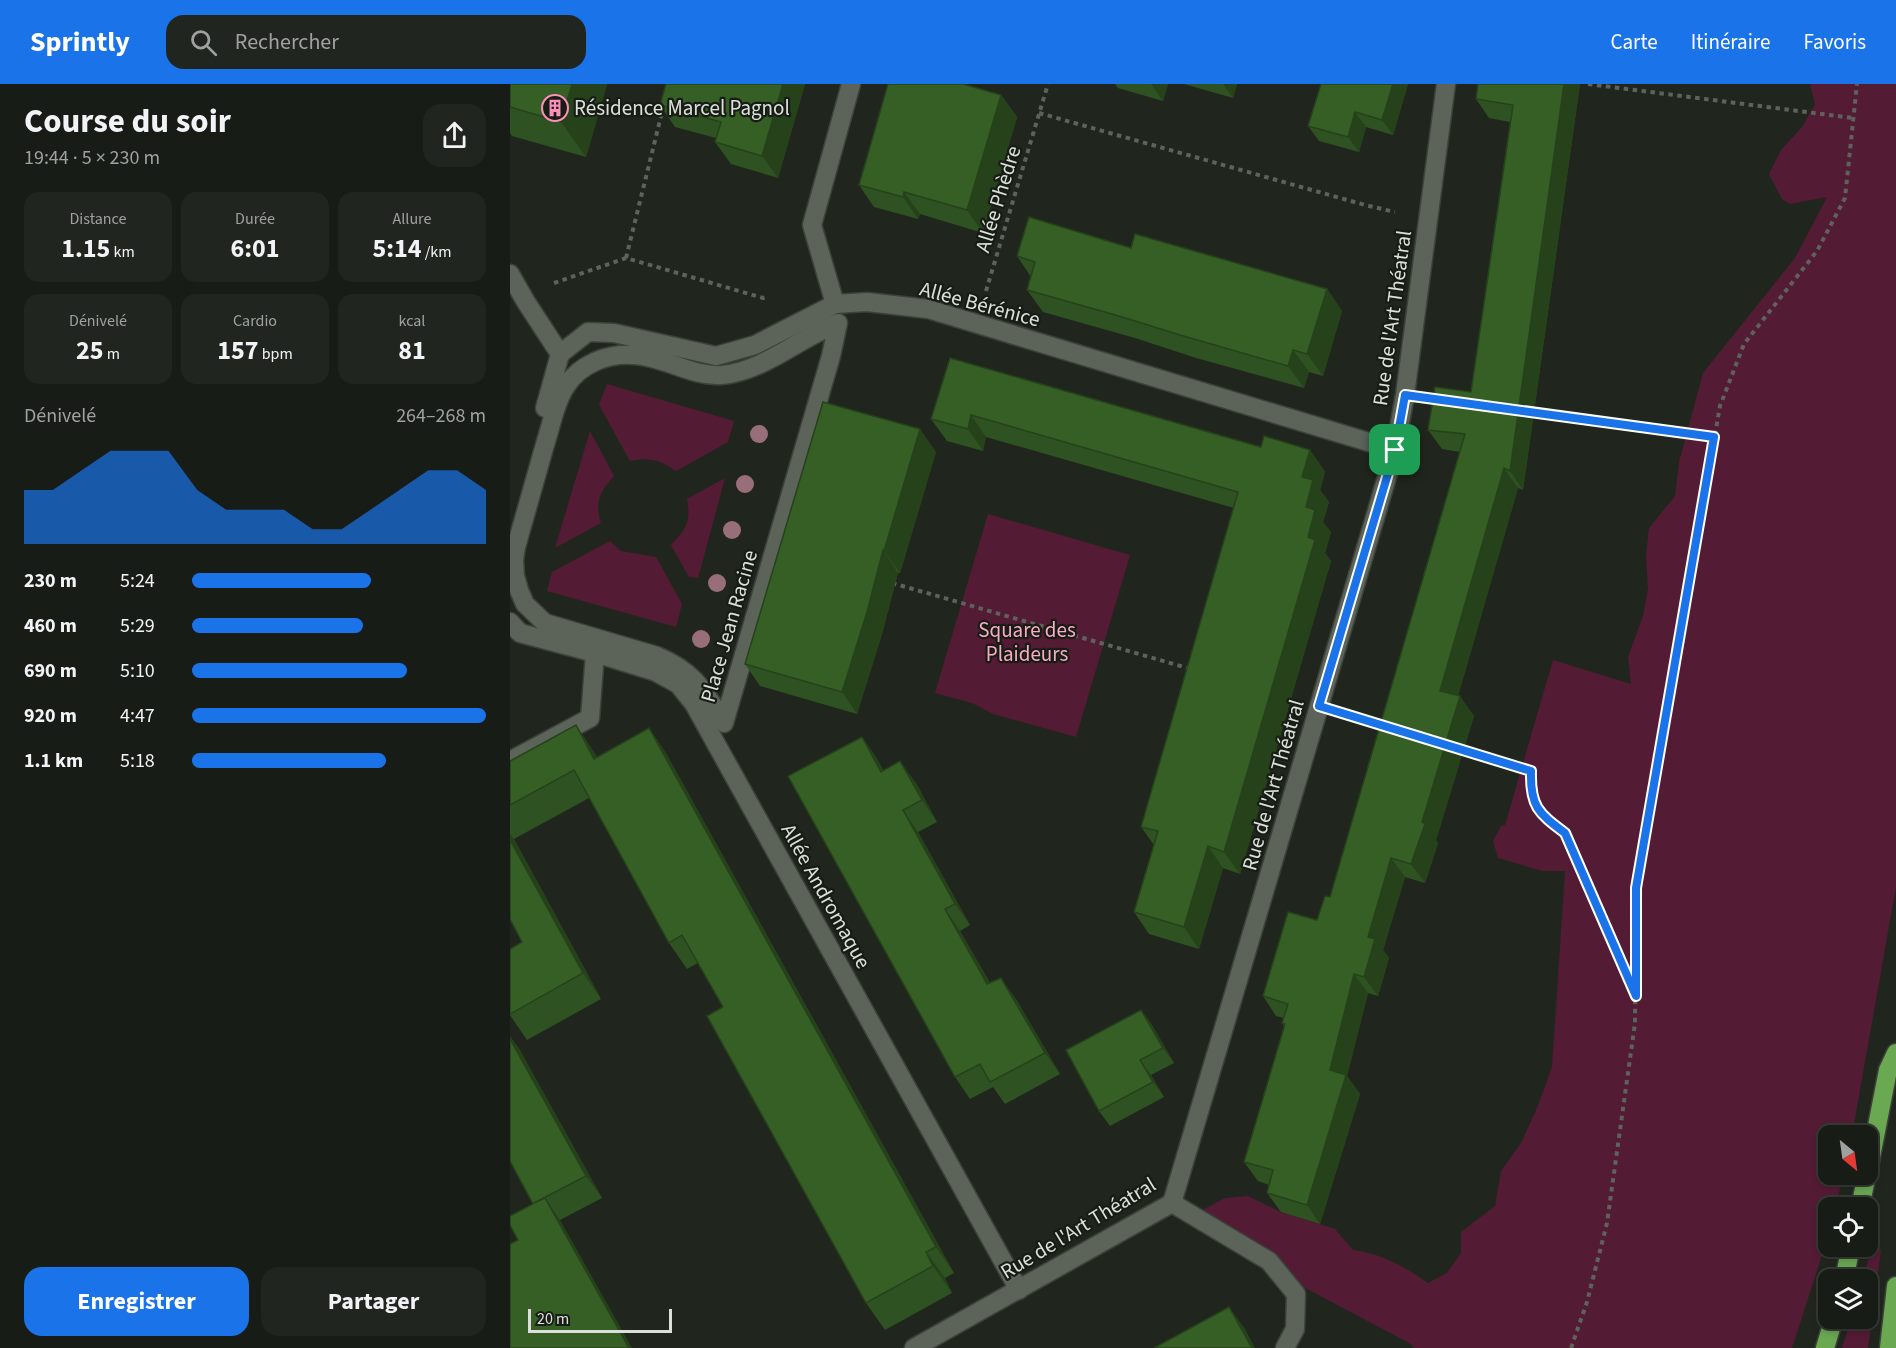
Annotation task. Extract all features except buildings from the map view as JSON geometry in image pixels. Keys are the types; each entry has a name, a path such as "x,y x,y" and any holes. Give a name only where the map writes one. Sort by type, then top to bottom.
{"highway":[{"path":"1877,1125 1888,1070 1896,1053"},
{"path":"1888,1348 1896,1286"},
{"path":"1825,1348 1831,1329"}],"street":[{"path":"835,304 812,225 851,84"},
{"name":"Rue de l'Art Théatral","path":"914,1348 1172,1203 1395,450 1405,395 1446,84"},
{"path":"510,274 560,354 510,534"},
{"name":"Allée Bérénice","path":"560,354 588,332 614,333 716,356 755,345 835,304 867,302 928,309 1395,450"},
{"name":"Place Jean Racine","path":"838,323 831,356 724,723 700,686 688,673 671,662 560,629 545,623 534,614 525,604 517,583 514,560 516,547 555,411 566,385 575,375 596,361 622,354 637,355 706,374 734,373 762,363 838,323"},
{"name":"Allée Andromaque","path":"510,622 520,633 656,672 678,684 694,705 1019,1290"},
{"path":"510,761 590,718 595,653"},
{"path":"1172,1203 1269,1261 1296,1294 1295,1329 1285,1348"}],"path":[{"name":"Allée Phèdre","path":"976,324 1048,84"},
{"path":"1588,84 1853,118"},
{"path":"1571,1348 1587,1302 1606,1223 1635,1023 1636,888 1720,406 1744,344 1817,250 1845,198 1857,84"},
{"path":"626,258 666,96"},
{"path":"1039,113 1365,206 1428,220"},
{"path":"526,302 549,285 626,258 763,298 774,294"},
{"path":"1523,411 1714,437"},
{"path":"888,582 1194,670"},
{"path":"1319,706 1387,727"},
{"path":"1454,747 1531,771 1530,791 1536,807 1547,820 1565,833 1636,996"}],"green space":[{"path":"1810,84 1896,84 1896,887 1854,1125 1818,1125 1818,1185 1841,1185 1838,1197 1818,1197 1818,1257 1822,1257 1792,1348 1414,1348 1411,1344 1262,1265 1213,1230 1204,1209 1225,1198 1248,1196 1281,1212 1335,1229 1353,1250 1374,1254 1410,1271 1428,1283 1447,1273 1461,1253 1461,1232 1495,1206 1501,1171 1521,1143 1552,1067 1565,871 1542,871 1498,858 1493,841 1501,826 1505,825 1553,660 1631,684 1628,657 1643,616 1648,589 1646,555 1649,528 1675,496 1679,462 1703,373 1795,258 1827,197 1790,204 1782,199 1769,174 1781,150 1802,127 1815,104"},
{"path":"607,384 734,421 728,442 676,471 654,460 630,461 599,405"},
{"path":"590,431 614,476 605,487 598,503 601,523 555,548"},
{"path":"725,478 698,578 689,577 671,545 681,534 688,519 687,499"},
{"name":"Square des Plaideurs","path":"988,514 1130,555 1076,737 993,714 972,703 935,693"},
{"path":"610,541 621,551 656,557 682,604 676,627 547,591 552,572"},
{"path":"1878,1246 1881,1250 1878,1273 1878,1269 1866,1269 1869,1257 1878,1257"},
{"path":"1848,1329 1871,1329 1868,1348 1842,1348"}],"place":[{"name":"Résidence Marcel Pagnol","path":"555,108"}],"route":[{"path":"1405,395 1714,437 1636,888 1636,996 1565,833 1547,820 1536,807 1530,791 1531,771 1319,706 1395,450 1405,395"}]}
